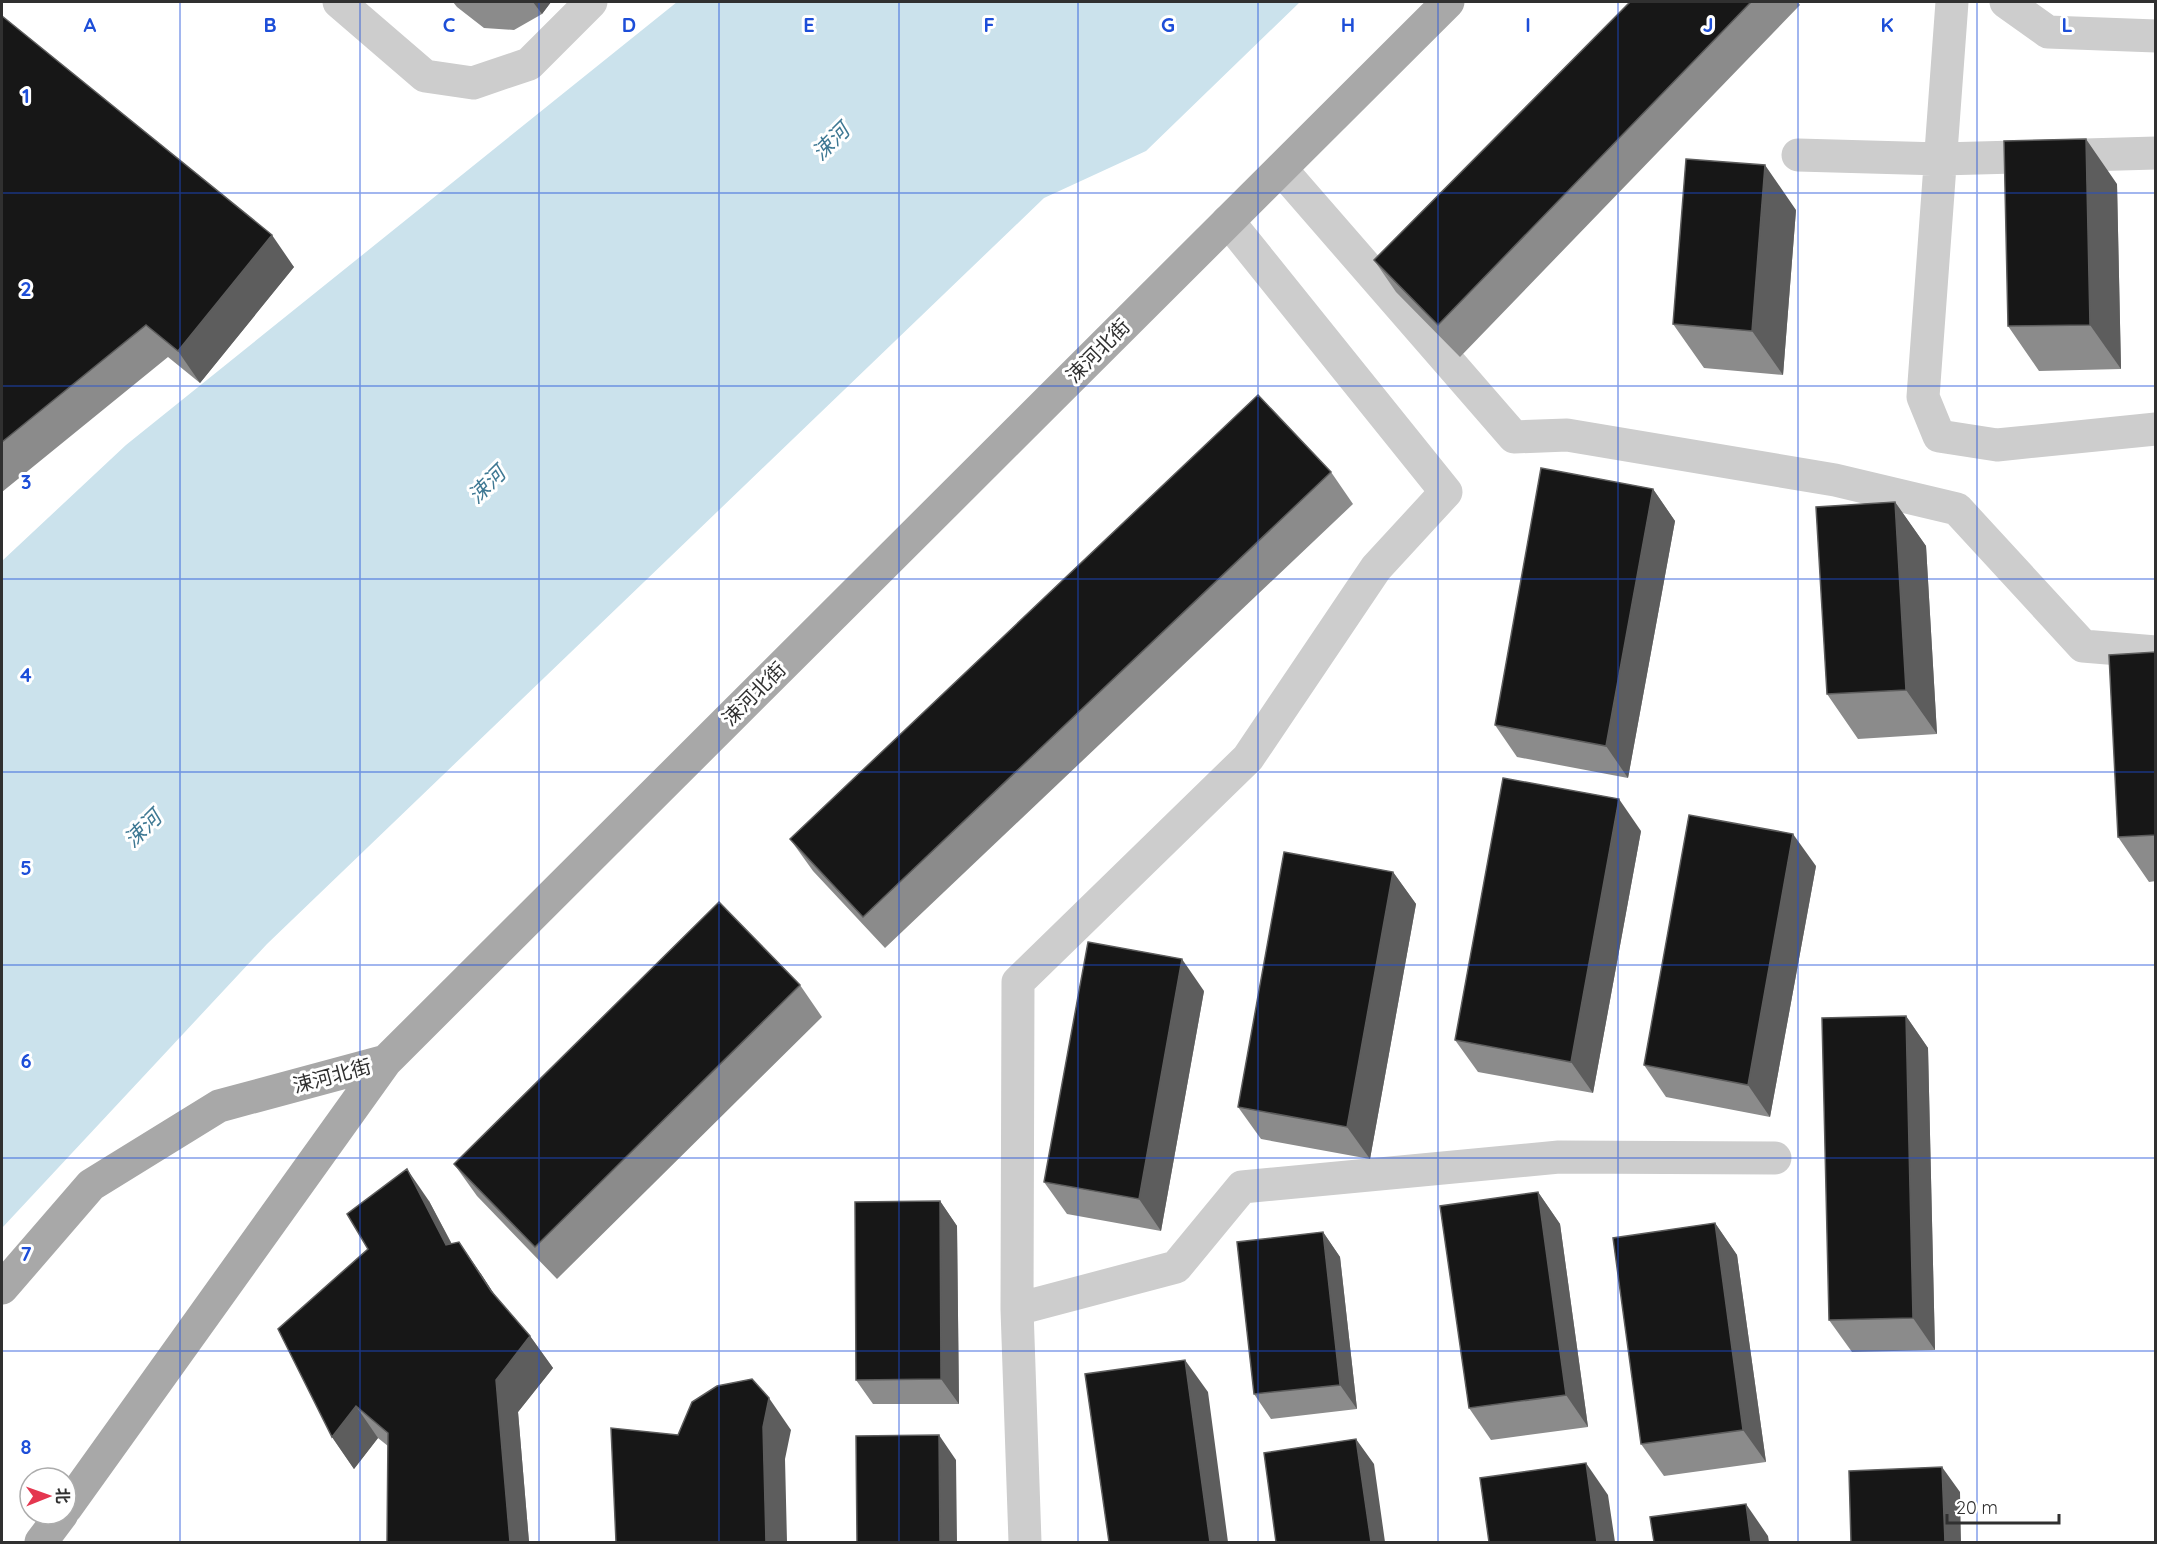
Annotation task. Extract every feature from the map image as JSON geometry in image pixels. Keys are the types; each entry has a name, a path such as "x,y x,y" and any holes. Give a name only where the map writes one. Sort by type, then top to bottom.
{"main road":[{"name":"涑河北街","path":"2,1288 91,1185 219,1106 386,1061 1448,2"},
{"path":"78,1491 386,1061"},
{"path":"41,1542 53,1526"}],"street":[{"path":"339,2 425,76 473,83 529,64 591,2"},
{"path":"1952,2 1923,397 1939,436 1997,445 2156,429"},
{"path":"2006,2 2048,32 2156,36"},
{"path":"1798,155 1941,159 2156,153"},
{"path":"1281,169 1514,437 1567,435 1835,480 1957,509 2083,646 2156,652"},
{"path":"1025,1542 1017,1309 1018,982 1248,758 1376,568 1446,492 1228,221"},
{"path":"1017,1309 1176,1267 1242,1187 1559,1157 1775,1158"}],"water":[{"name":"涑河","path":"677,2 1300,2 1146,151 1044,198 267,944 2,1228 2,561 126,445"}],"building":[{"path":"1630,2 1751,2 1438,325 1374,260"},
{"path":"2,16 272,235 178,351 146,325 2,442"},
{"path":"2086,139 2090,325 2008,326 2004,141"},
{"path":"1686,159 1765,165 1752,331 1673,324"},
{"path":"1258,395 1331,472 863,917 790,839"},
{"path":"1541,468 1653,489 1606,746 1495,725"},
{"path":"1895,502 1906,690 1827,694 1816,507"},
{"path":"2156,652 2156,835 2118,837 2109,655"},
{"path":"1503,778 1619,799 1571,1062 1455,1040"},
{"path":"1689,815 1793,834 1748,1085 1644,1065"},
{"path":"1284,852 1393,872 1347,1127 1238,1107"},
{"path":"719,902 800,985 535,1247 454,1164"},
{"path":"1088,942 1182,959 1139,1199 1044,1182"},
{"path":"1906,1016 1913,1318 1829,1320 1822,1018"},
{"path":"407,1169 446,1245 459,1242 491,1291 530,1336 496,1380 510,1542 387,1542 388,1433 356,1406 332,1437 278,1329 368,1249 347,1214"},
{"path":"1538,1192 1566,1395 1469,1408 1440,1206"},
{"path":"940,1201 941,1379 856,1380 855,1202"},
{"path":"1715,1223 1743,1430 1641,1444 1613,1238"},
{"path":"1323,1232 1340,1385 1254,1394 1237,1242"},
{"path":"1185,1360 1210,1542 1109,1542 1085,1374"},
{"path":"752,1379 769,1398 763,1427 766,1542 616,1542 611,1428 678,1435 692,1402 717,1386"},
{"path":"939,1435 940,1542 857,1542 856,1436"},
{"path":"1356,1439 1371,1542 1276,1542 1264,1453"},
{"path":"1586,1463 1597,1542 1489,1542 1480,1478"},
{"path":"1942,1467 1945,1542 1851,1542 1849,1471"},
{"path":"1746,1504 1751,1542 1654,1542 1650,1517"}]}
